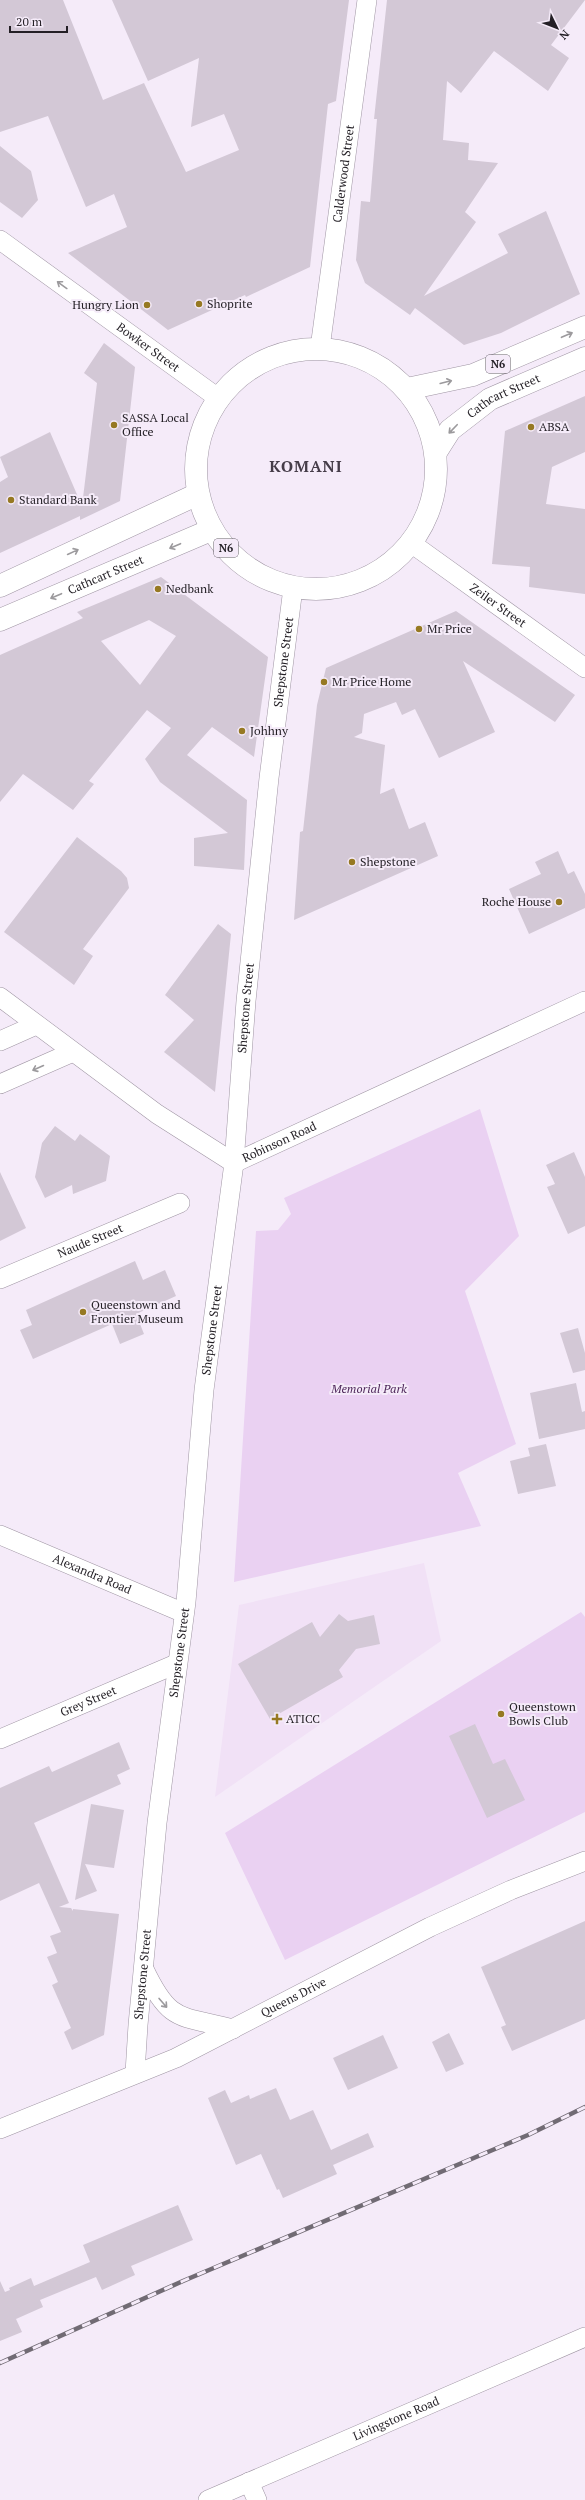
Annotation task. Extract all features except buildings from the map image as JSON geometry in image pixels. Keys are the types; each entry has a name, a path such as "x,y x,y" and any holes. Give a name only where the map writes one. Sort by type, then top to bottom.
{"highway":[{"name":"N6","path":"407,389 473,375 585,328"},
{"name":"N6","path":"320,348 353,353 382,367 407,389 426,418 436,452 436,485 427,516 411,543 387,567 358,582 326,589 292,588 255,573 233,557 211,530 198,494 198,444 218,398 246,370 281,353 320,348"},
{"name":"Cathcart Street","path":"436,452 450,430 490,399 585,358"},
{"path":"0,586 198,494"},
{"name":"Cathcart Street","path":"0,620 211,530"}],"street":[{"name":"Calderwood Street","path":"320,348 367,0"},
{"name":"Bowker Street","path":"0,240 218,398"},
{"name":"Zeiler Street","path":"411,543 585,668"},
{"name":"Shepstone Street","path":"136,2074 138,2025 157,1823 176,1664 184,1613 204,1390 234,1163 246,1001 268,786 292,588"},
{"name":"Robinson Road","path":"0,996 36,1025 157,1114 234,1163 585,1001"},
{"path":"0,1041 36,1025"},
{"path":"0,1084 73,1052"},
{"name":"Naude Street","path":"0,1279 180,1203"},
{"name":"Alexandra Road","path":"0,1535 184,1613"},
{"name":"Grey Street","path":"0,1739 176,1664"},
{"name":"Queens Drive","path":"0,2128 176,2058 457,1914 559,1869 585,1861"},
{"path":"144,1970 154,1992 172,2013 185,2018 233,2029"},
{"name":"Livingstone Road","path":"208,2500 585,2337"},
{"path":"249,2482 257,2500"}],"shaded area":[{"name":"ATICC","path":"424,1563 441,1641 215,1797 239,1605"}],"green space":[{"name":"Memorial Park","path":"480,1109 519,1236 465,1291 516,1444 458,1473 481,1526 234,1582 256,1231 278,1230 291,1214 284,1198"},
{"name":"Queenstown Bowls Club","path":"581,1612 585,1617 585,1812 285,1960 225,1833"}],"railway":[{"path":"0,2363 183,2281 528,2135 585,2107"}],"place":[{"name":"Shoprite","path":"199,304"},
{"name":"Hungry Lion","path":"147,305"},
{"name":"SASSA Local Office","path":"114,425"},
{"name":"ABSA","path":"531,427"},
{"name":"Standard Bank","path":"11,500"},
{"name":"Nedbank","path":"158,589"},
{"name":"Mr Price","path":"419,629"},
{"name":"Mr Price Home","path":"324,682"},
{"name":"Johhny","path":"242,731"},
{"name":"Shepstone","path":"352,862"},
{"name":"Roche House","path":"559,902"},
{"name":"Queenstown and Frontier Museum","path":"83,1312"},
{"name":"Queenstown Bowls Club","path":"501,1714"},
{"name":"ATICC","path":"277,1719"}],"district":[{"name":"KOMANI","path":"306,466"}]}
